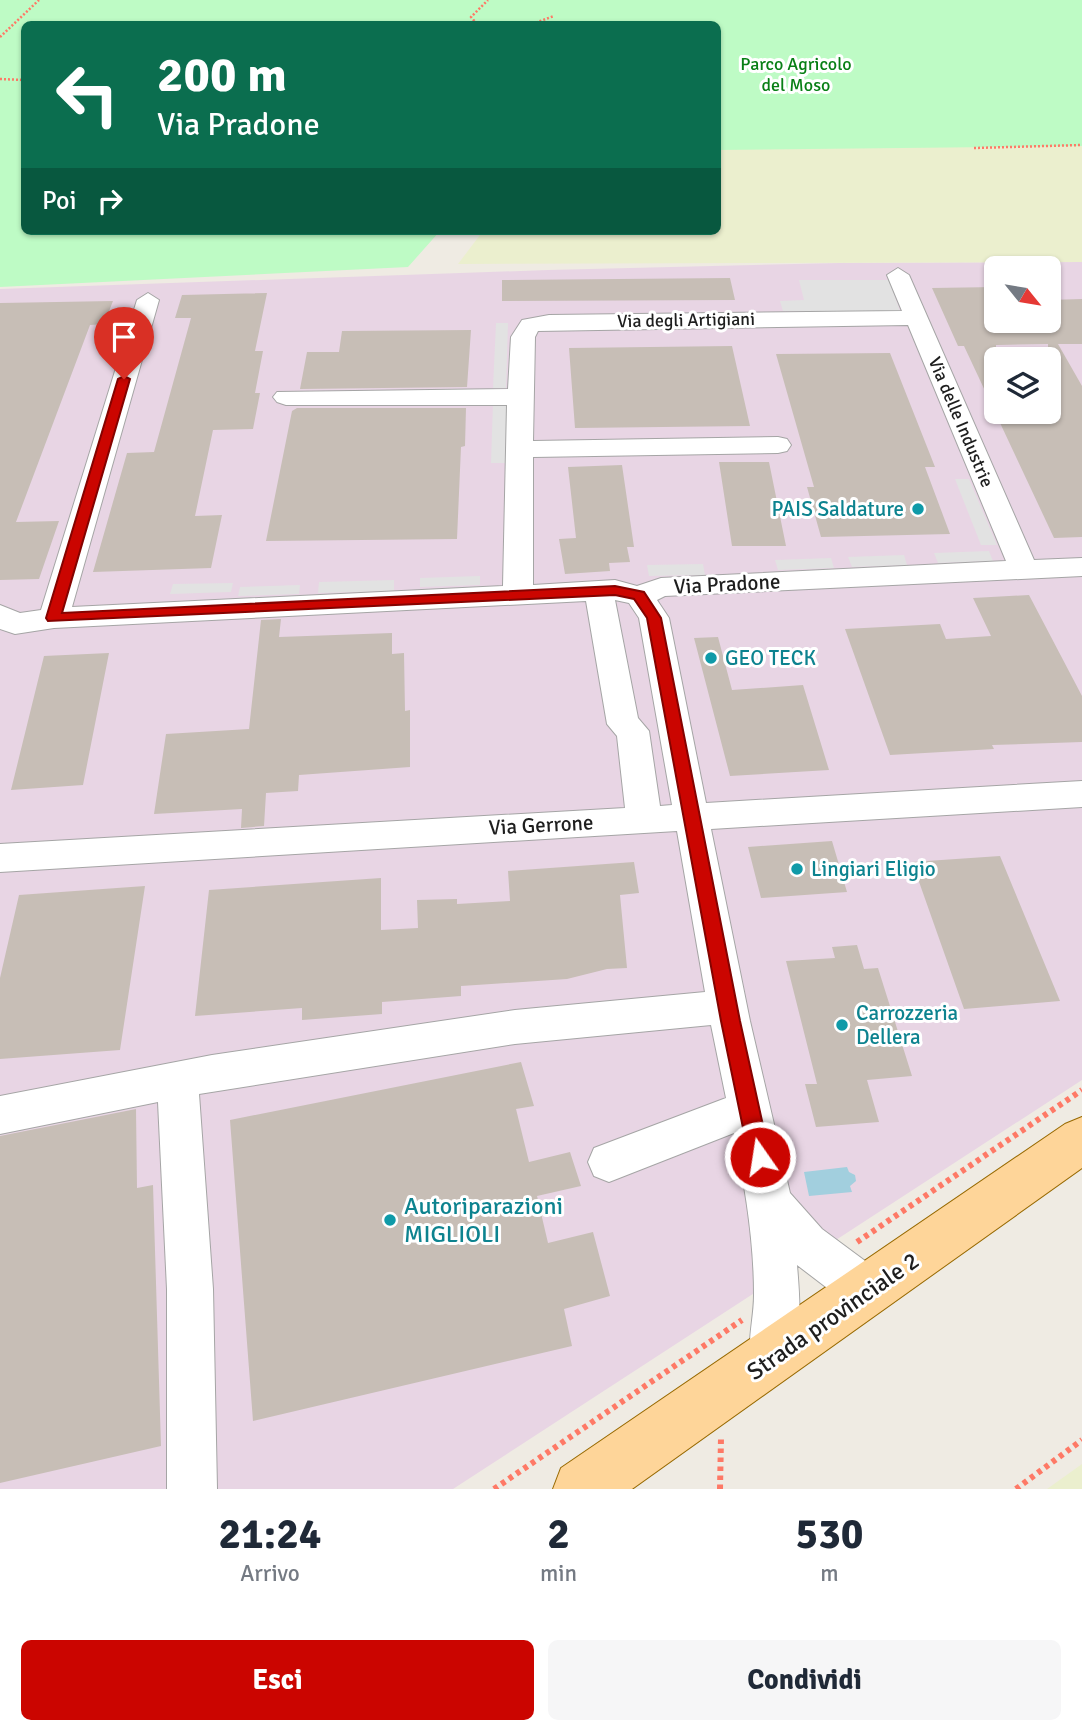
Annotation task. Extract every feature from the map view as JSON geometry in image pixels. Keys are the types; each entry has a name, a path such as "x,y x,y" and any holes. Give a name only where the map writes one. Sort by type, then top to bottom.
{"main road":[{"name":"Strada provinciale 2","path":"582,1489 772,1359 1082,1140"}],"street":[{"name":"Via delle Industrie","path":"898,275 1024,570"},
{"path":"54,618 148,300"},
{"name":"Via degli Artigiani","path":"518,594 520,397 523,337 530,326 540,323 916,318"},
{"path":"286,397 520,397"},
{"path":"520,449 778,445"},
{"name":"Via Pradone","path":"5,626 54,618 518,594 599,591 629,592 639,596 661,587 1082,567"},
{"path":"599,591 623,723 633,731 677,729"},
{"path":"639,596 654,618 694,816 728,1007 770,1203 777,1296 772,1359"},
{"path":"633,731 644,819"},
{"name":"Via Gerrone","path":"0,858 1082,794"},
{"path":"0,1115 178,1080 515,1027 728,1007"},
{"path":"178,1080 190,1289 192,1489"},
{"path":"610,1163 749,1108"},
{"path":"770,1203 806,1244 868,1290"}],"path":[{"path":"0,37 39,0"},
{"path":"474,21 471,17 488,0"},
{"path":"540,21 554,16"},
{"path":"0,79 21,80"},
{"path":"974,148 1082,145"},
{"path":"1016,1489 1082,1440"}],"shaded area":[{"path":"984,262 984,333 1061,333 1061,262 1082,262 1082,1080 453,1489 0,1489 0,289 548,270"},
{"path":"799,280 889,280 900,311 783,311 780,301 804,300"},
{"path":"496,323 508,323 506,388 493,388"},
{"path":"493,403 507,403 505,463 491,463"},
{"path":"955,479 969,479 997,545 981,545"},
{"path":"989,551 993,561 938,563 934,553"},
{"path":"904,555 907,565 852,567 848,557"},
{"path":"831,558 834,568 778,570 775,560"},
{"path":"703,564 705,575 649,576 647,565"},
{"path":"480,576 480,585 420,587 420,578"},
{"path":"394,580 394,591 318,593 319,582"},
{"path":"233,583 231,592 170,594 173,584"},
{"path":"300,585 299,594 238,596 240,587"}],"green space":[{"name":"Parco Agricolo del Moso","path":"0,0 1082,0 1082,146 721,150 721,21 21,21 21,235 436,235 408,267 0,287"},
{"path":"1082,0 1082,262 1061,262 1061,256 984,256 984,262 458,264 480,235 721,235 721,24"},
{"path":"1082,1464 1082,1489 1047,1489"}],"water":[{"path":"847,1167 849,1172 855,1175 856,1181 850,1186 852,1192 809,1196 804,1172"}],"building":[{"path":"730,278 735,300 502,301 502,280"},
{"path":"984,287 984,333 1061,333 1061,300 1082,299 1082,344 1058,344 1060,347 1048,347 1048,344 984,347 984,389 964,346 958,346 932,288"},
{"path":"267,293 255,351 263,351 255,393 260,393 253,429 213,430 195,516 222,515 211,568 93,572 127,453 154,452 191,318 175,318 182,295"},
{"path":"113,301 104,324 90,325 16,522 59,521 39,579 0,580 0,303"},
{"path":"471,330 467,387 300,389 307,352 339,352 342,331"},
{"path":"732,346 750,426 575,428 569,348"},
{"path":"1061,349 1082,386 1082,537 1054,538 1001,424 1061,424"},
{"path":"890,353 935,467 925,467 950,534 821,537 807,487 814,487 776,354"},
{"path":"297,408 466,408 465,446 461,447 457,539 266,541 292,411"},
{"path":"719,462 769,462 786,546 732,546"},
{"path":"622,465 634,547 627,547 630,562 609,563 610,571 565,574 559,539 576,538 568,467"},
{"path":"1029,595 1082,696 1082,742 992,745 994,749 890,755 845,629 940,624 946,639 991,636 973,598"},
{"path":"281,619 279,637 392,633 392,654 404,653 405,711 410,710 410,767 299,775 298,791 266,793 264,826 241,828 242,809 154,814 166,734 249,729 261,620"},
{"path":"718,637 732,690 803,685 829,770 730,776 694,638"},
{"path":"109,653 83,785 11,790 44,656"},
{"name":"Lingiari Eligio","path":"832,841 847,892 761,898 748,847"},
{"path":"1000,856 1060,1001 964,1009 912,862"},
{"path":"634,862 639,893 620,895 627,968 607,969 567,979 461,986 461,996 382,1002 382,1014 302,1020 302,1008 195,1016 209,890 381,878 381,930 418,928 417,900 457,899 457,904 510,901 508,871"},
{"path":"145,886 120,1050 0,1059 0,978 19,895"},
{"name":"Carrozzeria Dellera","path":"857,945 864,969 878,968 912,1076 867,1080 879,1122 816,1127 805,1084 817,1084 786,961 835,958 832,947"},
{"name":"Autoriparazioni MIGLIOLI","path":"521,1062 534,1106 516,1109 529,1162 570,1152 581,1186 537,1196 548,1243 593,1232 610,1296 564,1309 572,1346 253,1421 230,1120"},
{"path":"136,1109 137,1188 153,1185 161,1446 0,1483 0,1136"}],"place":[{"name":"PAIS Saldature","path":"918,509"},
{"name":"GEO TECK","path":"711,658"},
{"name":"Lingiari Eligio","path":"797,869"},
{"name":"Carrozzeria Dellera","path":"842,1025"},
{"name":"Autoriparazioni MIGLIOLI","path":"390,1220"}],"route":[{"path":"124,379 54,618 615,590 639,596 654,618 694,816 730,1021 760,1157"}]}
